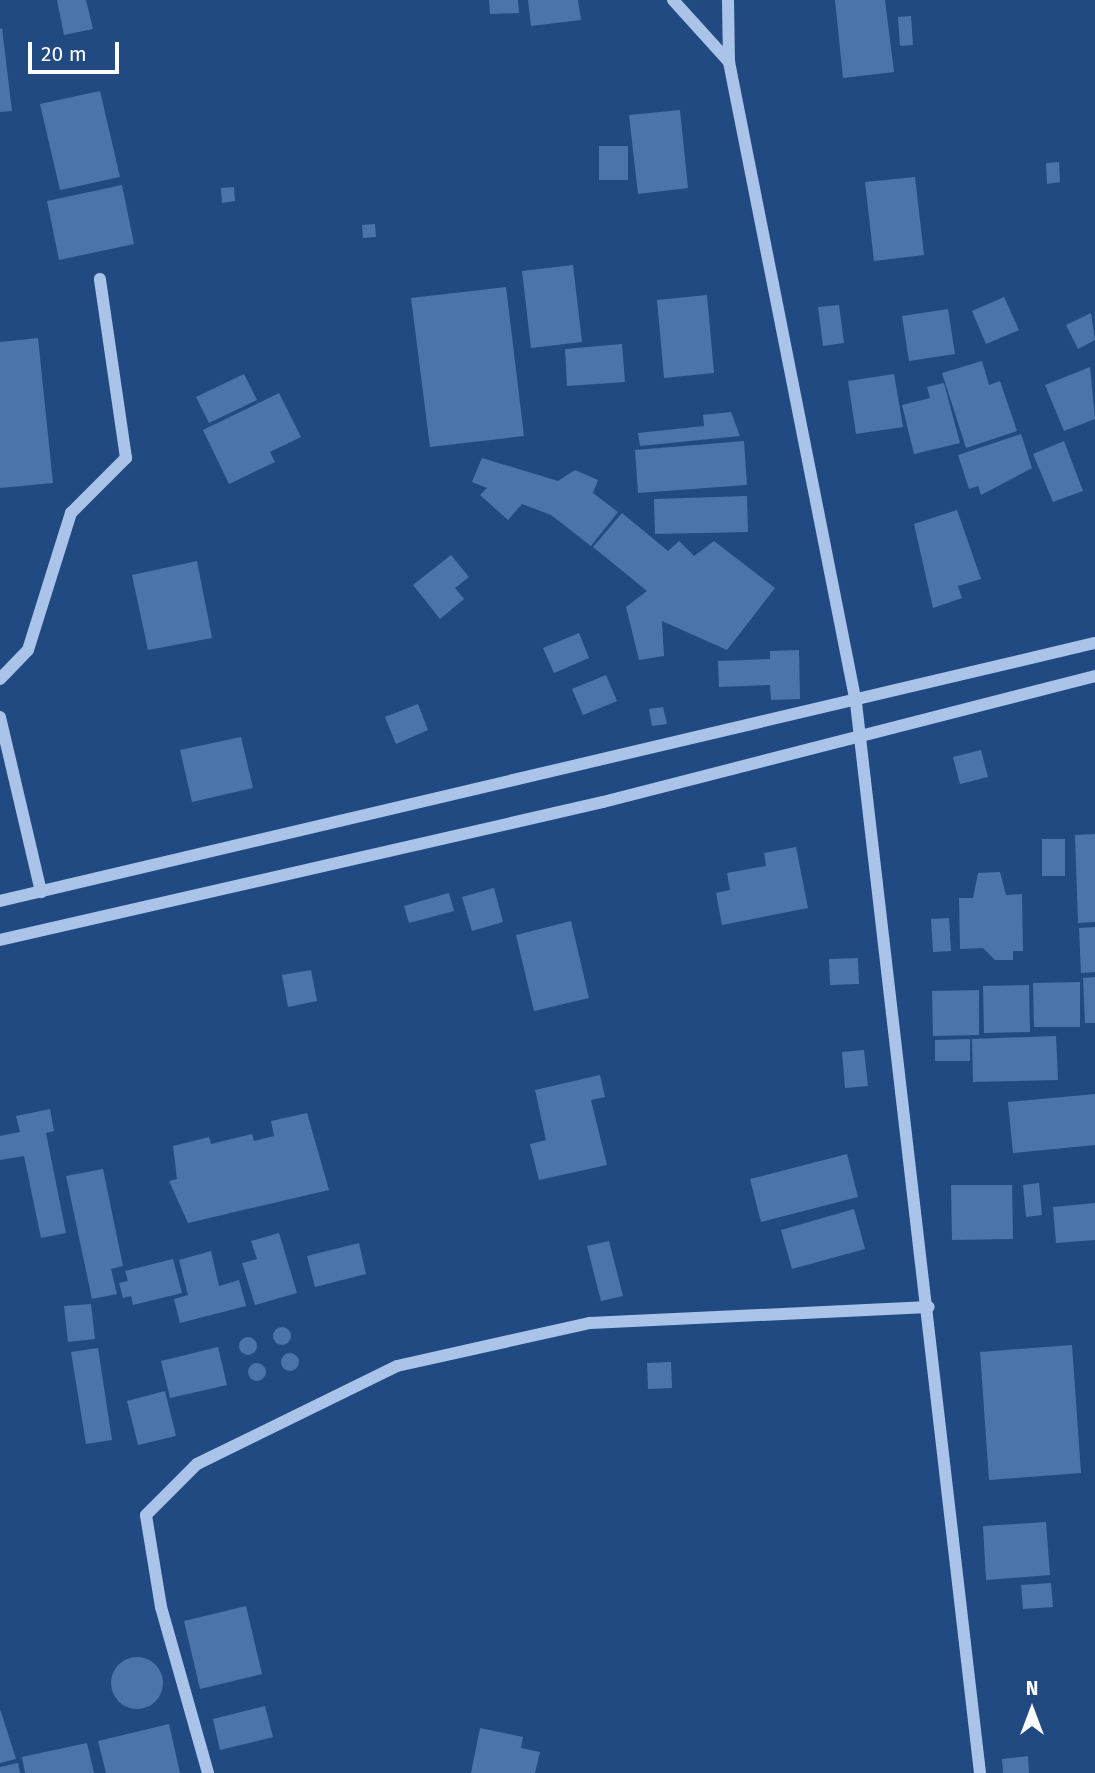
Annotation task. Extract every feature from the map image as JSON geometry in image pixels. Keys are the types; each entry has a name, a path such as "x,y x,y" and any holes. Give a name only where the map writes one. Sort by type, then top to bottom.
{"street":[{"path":"673,0 729,62"},
{"path":"728,0 729,62 856,703 929,1307 980,1773"},
{"path":"0,679 28,650 71,513 126,458 100,279"},
{"path":"0,901 856,703 1095,643"},
{"path":"0,940 603,802 860,734 1095,676"},
{"path":"0,717 41,892"},
{"path":"208,1773 161,1607 146,1515 197,1464 397,1366 590,1323 929,1307"}],"building":[{"path":"57,0 86,0 93,29 64,35"},
{"path":"489,0 518,0 519,13 490,14"},
{"path":"528,0 578,0 581,20 531,26"},
{"path":"835,0 885,0 894,72 843,78"},
{"path":"911,16 913,45 900,46 898,17"},
{"path":"2,28 12,111 0,112 0,29"},
{"path":"100,91 120,177 60,190 40,104"},
{"path":"680,110 688,188 638,194 629,115"},
{"path":"599,146 628,146 628,180 599,180"},
{"path":"1059,162 1060,182 1047,184 1046,163"},
{"path":"915,177 924,255 874,261 865,182"},
{"path":"122,185 134,244 59,260 47,201"},
{"path":"234,187 235,201 222,203 221,188"},
{"path":"375,224 376,237 363,238 362,225"},
{"path":"573,265 582,342 531,348 522,271"},
{"path":"506,287 524,436 430,447 411,298"},
{"path":"707,295 714,373 664,378 657,300"},
{"path":"1004,297 1019,330 986,344 972,311"},
{"path":"839,305 844,343 823,346 818,307"},
{"path":"948,309 955,354 909,361 902,316"},
{"path":"1091,313 1095,340 1078,349 1066,325"},
{"path":"38,338 53,483 0,488 0,342"},
{"path":"622,344 625,382 567,386 565,349"},
{"path":"982,361 989,385 1000,381 1017,431 966,448 942,373"},
{"path":"1090,367 1095,419 1064,431 1045,385"},
{"path":"244,374 257,400 209,423 196,397"},
{"path":"894,374 903,427 856,434 848,381"},
{"path":"944,383 960,443 914,454 902,405 930,398 927,387"},
{"path":"279,393 301,437 270,452 275,462 229,484 203,430"},
{"path":"731,412 740,436 640,446 638,433 704,426 703,415"},
{"path":"1021,434 1032,468 981,495 978,486 969,489 958,455"},
{"path":"744,441 747,485 638,493 635,450"},
{"path":"1064,441 1083,491 1053,502 1033,454"},
{"path":"482,458 558,481 575,470 598,480 593,493 618,512 591,546 551,515 522,504 508,520 480,495 487,488 472,482"},
{"path":"747,496 748,532 655,534 654,499"},
{"path":"957,510 981,579 958,586 962,598 933,608 914,524"},
{"path":"622,513 668,551 679,541 694,556 714,541 775,588 727,650 662,621 664,656 639,660 626,607 647,591 593,547"},
{"path":"451,555 469,577 455,588 464,599 440,619 413,585"},
{"path":"197,561 212,638 148,650 132,575"},
{"path":"579,633 589,658 554,673 543,648"},
{"path":"799,650 800,699 771,700 770,685 719,687 718,661 770,659 770,651"},
{"path":"606,675 617,701 583,715 572,689"},
{"path":"418,704 428,730 396,744 385,717"},
{"path":"663,707 667,724 652,726 649,709"},
{"path":"241,737 253,788 192,802 180,750"},
{"path":"981,750 988,777 960,784 953,757"},
{"path":"1095,834 1095,922 1078,923 1075,835"},
{"path":"1042,839 1065,839 1065,876 1042,876"},
{"path":"796,847 808,908 722,925 716,893 730,890 727,873 766,866 764,853"},
{"path":"1000,872 1006,895 1022,894 1023,951 1013,951 1013,960 995,960 983,948 960,949 959,898 973,898 978,873"},
{"path":"494,888 503,922 472,931 462,897"},
{"path":"449,893 454,911 409,923 404,906"},
{"path":"949,918 951,951 933,952 931,919"},
{"path":"571,921 589,998 534,1011 516,935"},
{"path":"1095,927 1095,972 1081,973 1079,928"},
{"path":"858,958 859,984 830,985 829,959"},
{"path":"311,970 317,1001 288,1007 282,975"},
{"path":"1095,977 1095,1023 1085,1023 1083,978"},
{"path":"1080,982 1080,1027 1034,1027 1033,983"},
{"path":"1029,985 1030,1032 984,1033 983,986"},
{"path":"979,990 979,1035 933,1036 932,991"},
{"path":"1056,1036 1058,1080 973,1082 972,1039"},
{"path":"970,1039 970,1061 935,1061 935,1040"},
{"path":"864,1050 868,1086 845,1088 842,1052"},
{"path":"600,1075 605,1097 591,1100 607,1165 539,1180 530,1144 546,1140 535,1090"},
{"path":"1095,1094 1095,1145 1013,1153 1008,1102"},
{"path":"50,1109 54,1131 46,1133 66,1233 41,1238 24,1156 0,1160 0,1136 20,1132 16,1116"},
{"path":"307,1113 329,1190 188,1223 169,1181 177,1179 173,1146 209,1137 211,1144 252,1134 254,1141 274,1136 271,1121"},
{"path":"847,1154 858,1197 761,1222 750,1179"},
{"path":"103,1169 123,1266 111,1269 117,1294 92,1299 66,1176"},
{"path":"1039,1183 1042,1215 1026,1217 1023,1185"},
{"path":"951,1185 1012,1185 1013,1239 952,1240"},
{"path":"1095,1203 1095,1240 1056,1243 1053,1207"},
{"path":"854,1209 865,1249 792,1269 781,1230"},
{"path":"279,1233 297,1293 255,1305 242,1263 257,1259 251,1241"},
{"path":"609,1241 623,1296 601,1301 587,1246"},
{"path":"359,1243 366,1274 315,1287 307,1256"},
{"path":"211,1251 219,1286 239,1280 246,1306 180,1323 174,1299 188,1295 179,1260"},
{"path":"173,1259 182,1293 133,1305 131,1296 123,1298 119,1283 128,1281 125,1271"},
{"path":"91,1304 95,1339 68,1342 64,1306"},
{"path":"278,1327 286,1327 291,1336 289,1343 278,1345 273,1340 273,1332"},
{"path":"244,1337 252,1337 257,1346 255,1353 244,1355 239,1350 239,1342"},
{"path":"1072,1345 1081,1473 989,1480 980,1352"},
{"path":"218,1347 227,1385 170,1398 161,1361"},
{"path":"98,1348 112,1440 86,1444 71,1352"},
{"path":"286,1353 294,1353 299,1362 297,1369 286,1371 281,1366 281,1358"},
{"path":"671,1362 672,1388 648,1389 647,1363"},
{"path":"253,1363 261,1363 266,1372 264,1379 253,1381 248,1376 248,1368"},
{"path":"165,1391 176,1436 138,1445 127,1401"},
{"path":"1046,1522 1050,1575 986,1580 983,1526"},
{"path":"1051,1583 1053,1607 1023,1609 1021,1585"},
{"path":"246,1606 262,1674 200,1689 184,1621"},
{"path":"137,1657 156,1664 163,1683 156,1702 137,1709 118,1702 111,1683 118,1664"},
{"path":"265,1706 273,1737 220,1750 213,1719"},
{"path":"0,1709 16,1759 0,1763"},
{"path":"169,1724 180,1773 106,1773 98,1741"},
{"path":"480,1728 523,1737 521,1748 540,1752 535,1773 471,1773"},
{"path":"87,1743 94,1773 25,1773 22,1757"},
{"path":"1028,1756 1029,1773 1003,1773 1002,1759"},
{"path":"18,1763 20,1773 0,1773 0,1767"}]}
